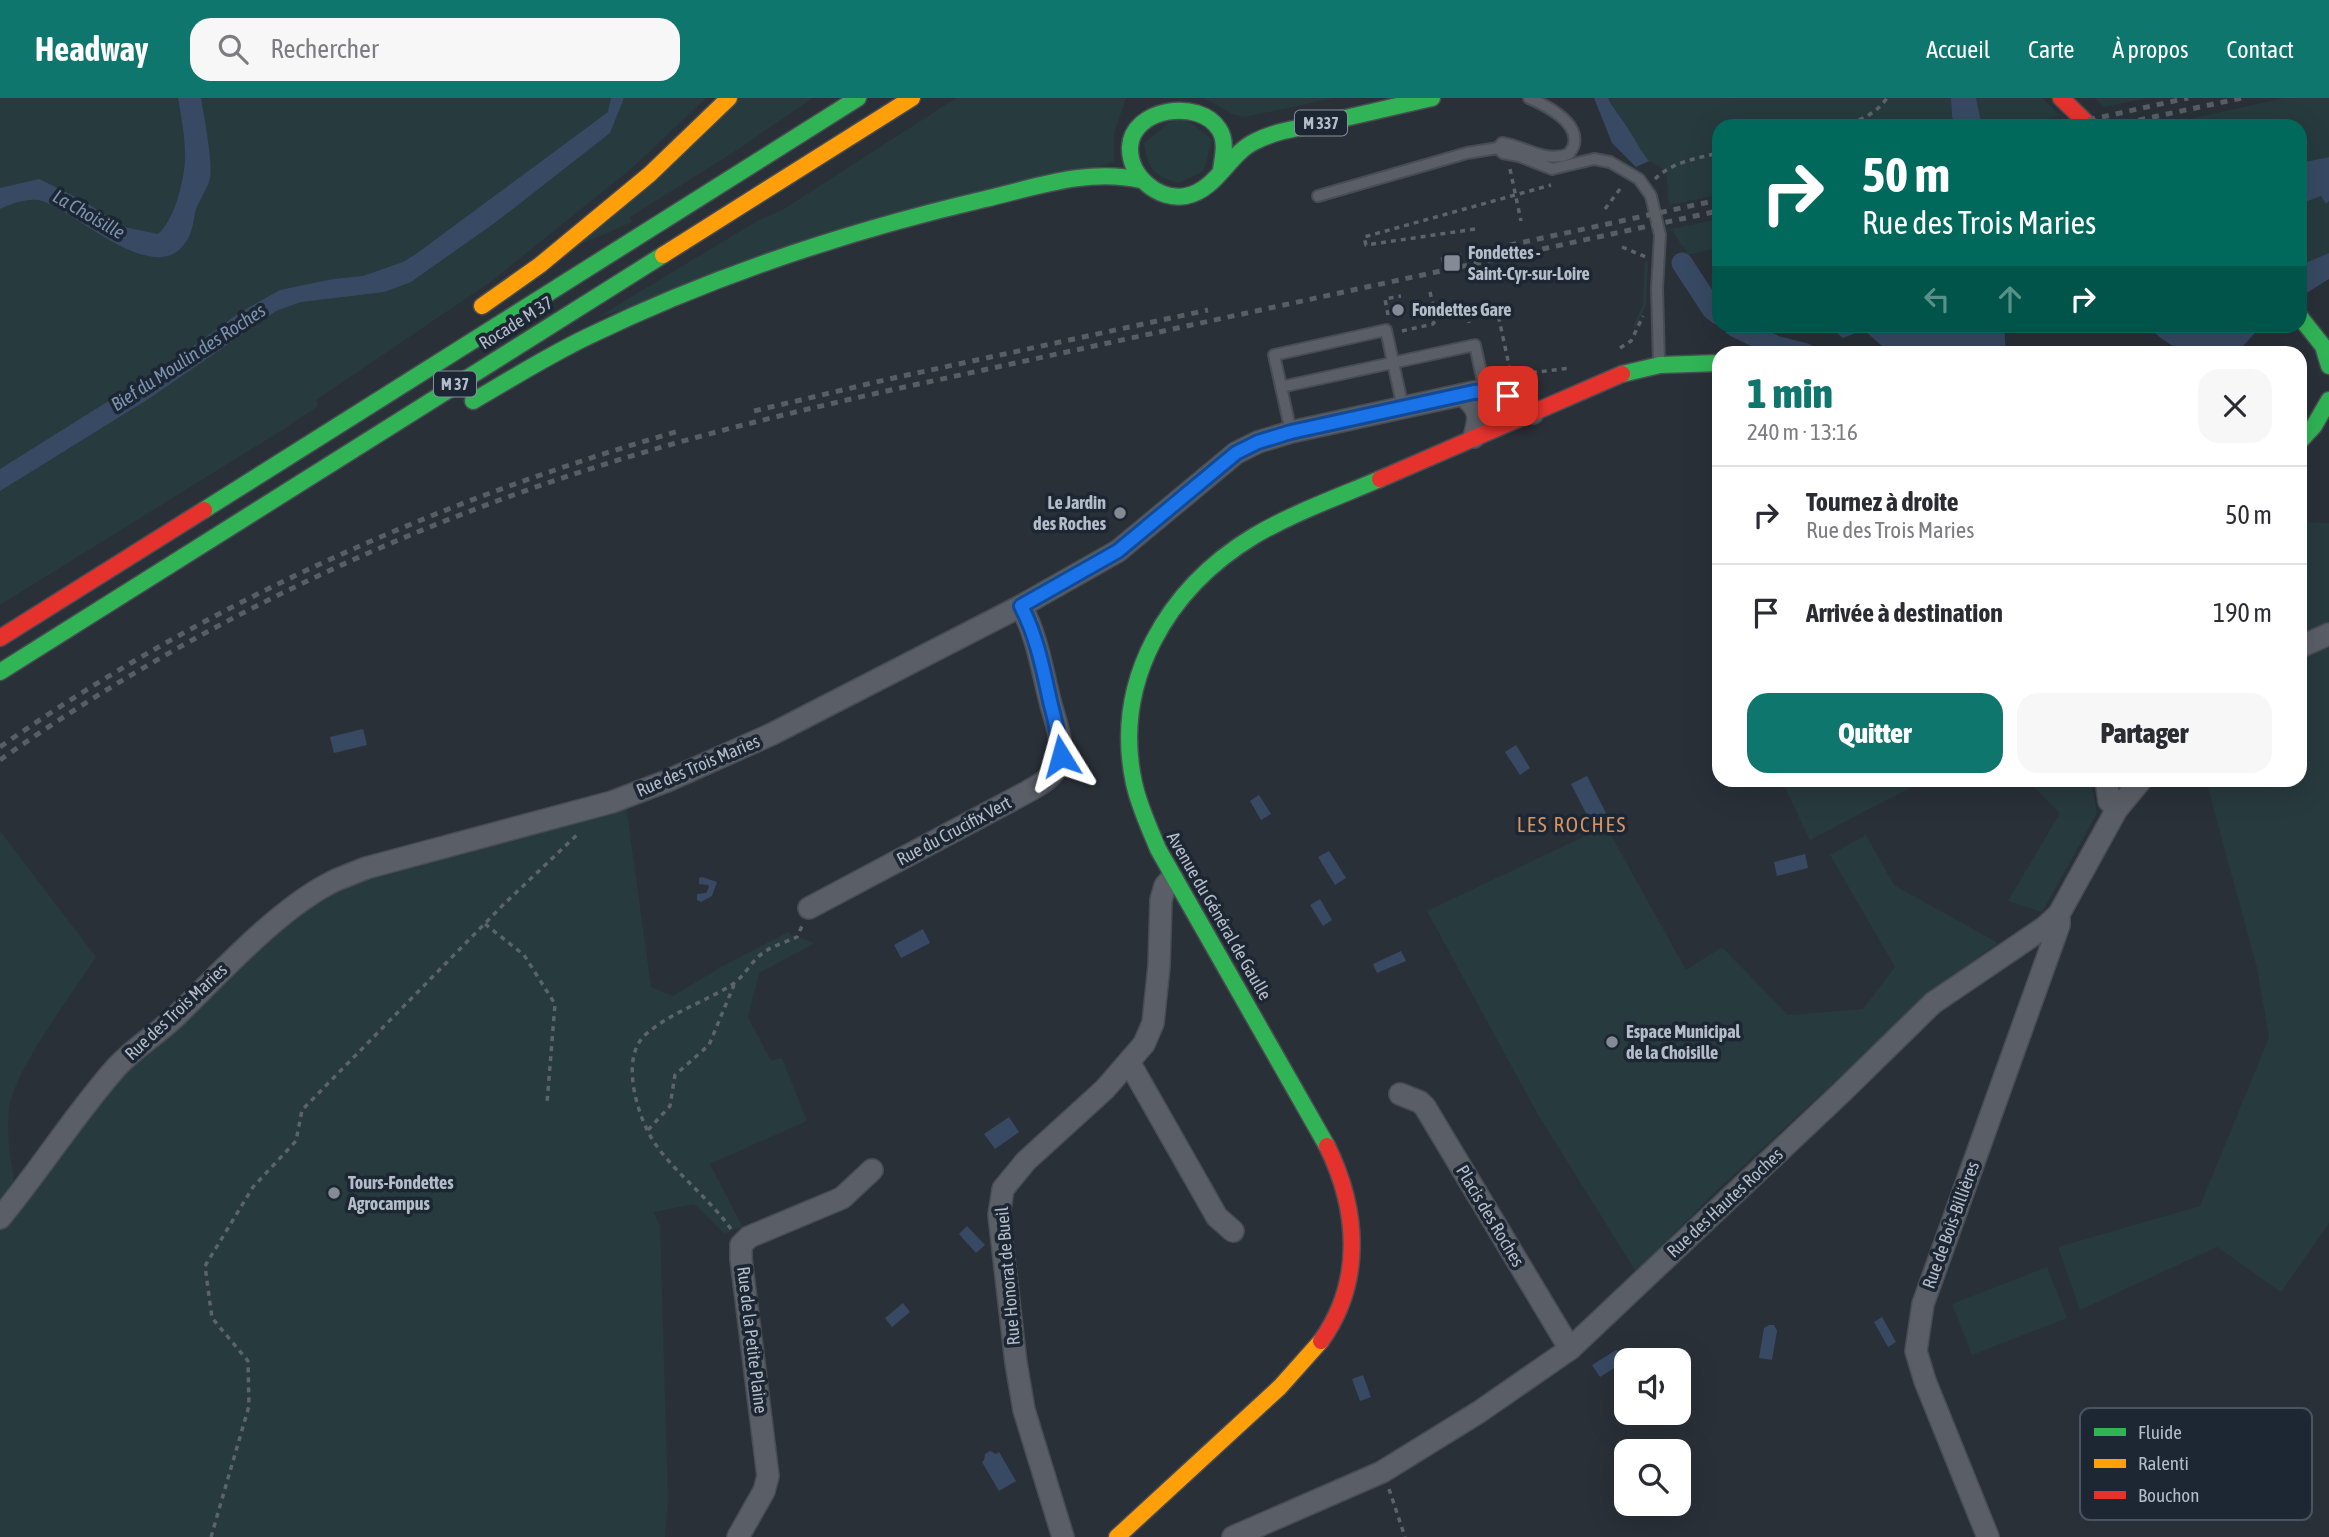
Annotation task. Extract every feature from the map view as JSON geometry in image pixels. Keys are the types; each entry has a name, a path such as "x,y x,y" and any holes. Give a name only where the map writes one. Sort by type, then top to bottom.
{"main road":[{"path":"473,313 540,265 650,174 729,98"},
{"name":"Rocade M 37","path":"0,638 858,98"},
{"name":"Rocade M 37","path":"0,672 912,98"},
{"name":"M 337","path":"1262,122 1375,98"},
{"name":"M 337","path":"1221,170 1239,151 1258,140 1432,98"},
{"path":"2061,98 2083,119"},
{"path":"2081,98 2102,119"},
{"path":"1135,126 1144,114 1155,106 1182,99 1231,121"},
{"path":"1139,107 1130,139 1133,167 1141,180 1153,190 1168,196 1184,197 1199,192 1212,183 1221,170 1226,155 1225,139 1220,125 1211,113"},
{"path":"455,411 588,337 664,302 773,258 942,208 1079,177 1123,174 1141,180"},
{"path":"2307,326 2323,346 2329,366"},
{"name":"Avenue du Général de Gaulle","path":"1117,1537 1304,1362 1340,1310 1353,1251 1354,1226 1349,1198 1323,1134 1172,878 1148,832 1130,769 1128,744 1133,691 1149,646 1171,608 1207,569 1252,537 1619,375 1660,365 1712,363"},
{"path":"2307,434 2329,400"},
{"path":"289,456 307,428 340,405"},
{"path":"2307,446 2325,443"},
{"path":"303,481 335,480 347,473"}],"street":[{"name":"Rue des Trois Maries","path":"0,1218 30,1181 64,1131 116,1067 296,905 335,880 366,869 612,802 667,781 772,734 1021,606 1118,551 1236,453 1258,442 1338,420 1463,395 1483,386 1508,396 1533,413"},
{"path":"1463,395 1477,410 1479,421 1474,438"},
{"name":"Rue du Crucifix Vert","path":"809,908 1027,793 1049,778 1057,767 1061,756 1057,724 1040,655 1030,623 1021,606"},
{"path":"2307,644 2329,634"},
{"path":"2107,787 2109,801 2117,809"},
{"name":"Rue des Hautes Roches","path":"1233,1537 1382,1472 1479,1412 1570,1349 1933,1003 2045,927 2059,914 2117,809 2135,787"},
{"name":"Rue Honorat de Bueil","path":"1063,1537 1022,1398 999,1214 1000,1202 1003,1189 1026,1161 1105,1089 1144,1044 1153,1023 1159,966 1161,900 1165,886 1172,878"},
{"name":"Rue de Bois-Billières","path":"1988,1537 1925,1381 1916,1351 1917,1339 1923,1304 2055,938 2059,914"},
{"path":"1129,1062 1217,1217 1233,1231"},
{"name":"Placis des Roches","path":"1400,1094 1420,1102 1425,1107 1570,1349"},
{"name":"Rue de la Petite Plaine","path":"738,1537 764,1491 768,1476 741,1245 749,1237 842,1198 872,1170"}],"lane":[{"path":"1318,196 1466,153 1498,148 1502,144 1556,159 1569,154 1575,143 1572,128 1561,117 1529,98"},
{"path":"1498,148 1503,153 1519,156 1552,169 1594,159 1610,162 1639,179 1646,188 1651,196 1660,235 1657,289 1657,352 1660,365"},
{"path":"1291,432 1274,355 1386,330 1404,408"},
{"path":"1281,387 1475,345 1483,386"}],"path":[{"path":"1860,119 1873,113 1887,98"},
{"path":"1646,188 1667,169 1712,155"},
{"path":"1508,163 1521,221"},
{"path":"1605,209 1627,181"},
{"path":"1475,229 1366,245 1364,237 1553,184"},
{"path":"1622,247 1651,259"},
{"path":"1394,333 1433,324 1436,318 1430,292"},
{"path":"1390,323 1385,299 1401,296"},
{"path":"1436,318 1496,305 1510,370"},
{"path":"1467,312 1469,323"},
{"path":"1612,353 1631,341 1644,315"},
{"path":"1483,386 1580,365"},
{"path":"211,1537 249,1406 248,1361 212,1318 205,1266 253,1187 296,1140 302,1110 485,924 583,830"},
{"path":"741,1245 717,1209 656,1145 648,1131 632,1085 631,1061 643,1037 678,1013 735,983 763,953 797,937 809,908"},
{"path":"485,924 524,955 555,1004 547,1103"},
{"path":"648,1131 670,1106 675,1075 709,1045 735,983"},
{"path":"1382,1472 1405,1537"}],"green space":[{"path":"0,98 706,98 631,169 489,283 316,400 318,406 0,605"},
{"path":"738,98 813,98 731,154 630,217 632,222 568,250"},
{"path":"956,98 1126,98 1114,133 1114,162 598,317 757,221 784,209"},
{"path":"1204,98 1334,98 1245,117 1232,114"},
{"path":"1608,98 1951,98 1953,119 1712,119 1712,196 1669,205 1667,176 1662,168 1649,161 1636,146 1626,125"},
{"path":"1976,98 2042,98 2060,116 2045,119 1980,119"},
{"path":"2095,98 2148,98 2104,107"},
{"path":"2284,98 2329,98 2329,157 2307,162 2307,119 2190,119"},
{"path":"1180,114 1212,140 1204,171 1179,183 1153,170 1144,143"},
{"path":"2321,196 2326,203 2329,201 2329,253 2307,262 2307,201"},
{"path":"1712,220 1712,249 1687,255 1685,246 1682,246 1672,229"},
{"path":"1645,260 1648,261 1646,305 1635,328 1633,327 1643,304"},
{"path":"2307,522 2329,523 2329,1223 2281,1292 2217,1247 2080,1310 2058,1247 2200,1206 2269,1037 2257,968 2208,787 2307,787"},
{"path":"1785,787 1912,787 1810,840"},
{"path":"2034,787 2092,787 2097,813 2042,912 2008,901 2060,813"},
{"name":"Tours-Fondettes Agrocampus","path":"626,805 651,987 673,996 788,932 815,943 759,973 748,1017 771,1061 782,1058 807,1121 710,1164 742,1226 725,1234 694,1204 654,1212 660,1226 668,1500 665,1537 0,1537 0,831 96,957 32,1054 13,1094 8,1132 17,1196 64,1131 315,892"},
{"name":"Espace Municipal de la Choisille","path":"1606,826 1686,970 1722,947 1788,1015 1863,1009 1895,967 1830,855 1866,835 1894,885 1998,943 1939,986 1715,1192 1636,1272 1537,1113 1427,911"},
{"path":"2047,1267 2067,1318 1972,1355 1952,1304"}],"water":[{"name":"La Choisille","path":"178,98 201,98 211,170 209,183 196,209 189,236 171,255 154,257 134,252 42,201 26,200 0,209 0,188 39,179 82,200 124,227 158,234 170,219 184,173 184,139"},
{"path":"611,98 624,98 610,133 496,222 411,282 384,292 301,302 276,311 150,398 0,491 0,469 174,360 239,313 280,290 363,276 403,262 416,254 608,112"},
{"path":"1594,98 1608,98 1649,161 1636,167 1612,143"},
{"path":"1951,98 1976,98 1980,119 1952,117"},
{"path":"2329,157 2329,201 2326,204 2321,196 2307,201 2307,162"},
{"path":"2329,253 2329,279 2307,293 2307,262"},
{"path":"1839,333 1856,333 1843,338"},
{"path":"1867,333 2005,333 2005,346 1883,346"},
{"path":"2155,333 2255,333 2243,346 2174,346"},
{"path":"363,729 367,745 334,753 330,737"},
{"path":"1516,745 1530,768 1520,775 1505,752"},
{"path":"1587,776 1606,813 1590,821 1571,784"},
{"path":"1259,795 1271,814 1261,820 1250,801"},
{"path":"1329,851 1346,878 1335,885 1318,857"},
{"path":"1805,854 1808,868 1777,876 1774,862"},
{"path":"699,878 717,882 712,896 701,902 697,900 697,894 706,893 709,887 699,884"},
{"path":"1320,899 1332,920 1323,926 1310,905"},
{"path":"923,929 930,943 901,958 894,945"},
{"path":"1401,951 1406,961 1377,973 1373,964"},
{"path":"1009,1117 1019,1132 995,1149 984,1134"},
{"path":"967,1226 985,1245 976,1253 959,1234"},
{"path":"903,1303 910,1312 892,1327 885,1318"},
{"path":"1882,1317 1896,1342 1888,1347 1874,1322"},
{"path":"1774,1325 1777,1331 1772,1360 1759,1358 1764,1328"},
{"path":"1614,1351 1614,1368 1600,1377 1592,1365"},
{"path":"1363,1375 1371,1397 1360,1401 1352,1379"},
{"path":"990,1451 996,1454 999,1452 1016,1481 999,1491 982,1462 985,1454"}],"waterway":[{"name":"Bief du Moulin des Roches","path":"1682,263 1712,309"},
{"name":"Bief du Moulin des Roches","path":"1748,333 1775,346"}],"railway":[{"path":"2093,119 2188,98"},
{"path":"2144,119 2242,98"},
{"path":"1441,260 1712,201"},
{"path":"0,760 146,666 300,584 461,515 625,458 758,421 891,390 1712,212"},
{"path":"754,411 1208,310"},
{"path":"0,747 78,695 159,647 242,602 327,561 413,523 501,489 589,458 679,431"}],"traffic: fast":[{"path":"204,510 858,98"},
{"path":"1221,170 1224,149 1219,129 1210,119 1197,113 1168,112 1154,116 1142,123 1134,134 1130,147 1131,158 1140,177 1165,195 1186,196 1206,187 1238,154 1264,137 1432,98"},
{"path":"473,401 545,359 637,314 734,274 833,240 1062,180 1101,176 1141,180"},
{"path":"0,672 663,255"},
{"path":"2307,326 2323,346 2329,366"},
{"path":"1622,374 1660,365 1712,363"},
{"path":"2307,434 2329,400"},
{"path":"1327,1146 1158,849 1134,783 1129,745 1131,709 1140,674 1154,641 1172,610 1196,582 1223,557 1269,528 1380,479"}],"traffic: slow":[{"path":"482,306 540,265 650,174 729,98"},
{"path":"663,255 912,98"},
{"path":"1117,1537 1280,1387 1321,1341"}],"traffic: jam":[{"path":"2061,98 2083,119"},
{"path":"1380,479 1622,374"},
{"path":"0,638 204,510"},
{"path":"1321,1341 1335,1318 1344,1294 1352,1245 1345,1195 1327,1146"}],"place":[{"name":"Fondettes - Saint-Cyr-sur-Loire","path":"1452,263"},
{"name":"Fondettes Gare","path":"1398,310"},
{"name":"Le Jardin des Roches","path":"1120,513"},
{"name":"Espace Municipal de la Choisille","path":"1612,1042"},
{"name":"Tours-Fondettes Agrocampus","path":"334,1193"}],"district":[{"name":"LES ROCHES","path":"1572,825"}],"route":[{"path":"1061,756 1057,724 1040,655 1030,623 1021,606 1118,551 1248,446 1338,420 1474,392 1485,391 1508,396"}]}
